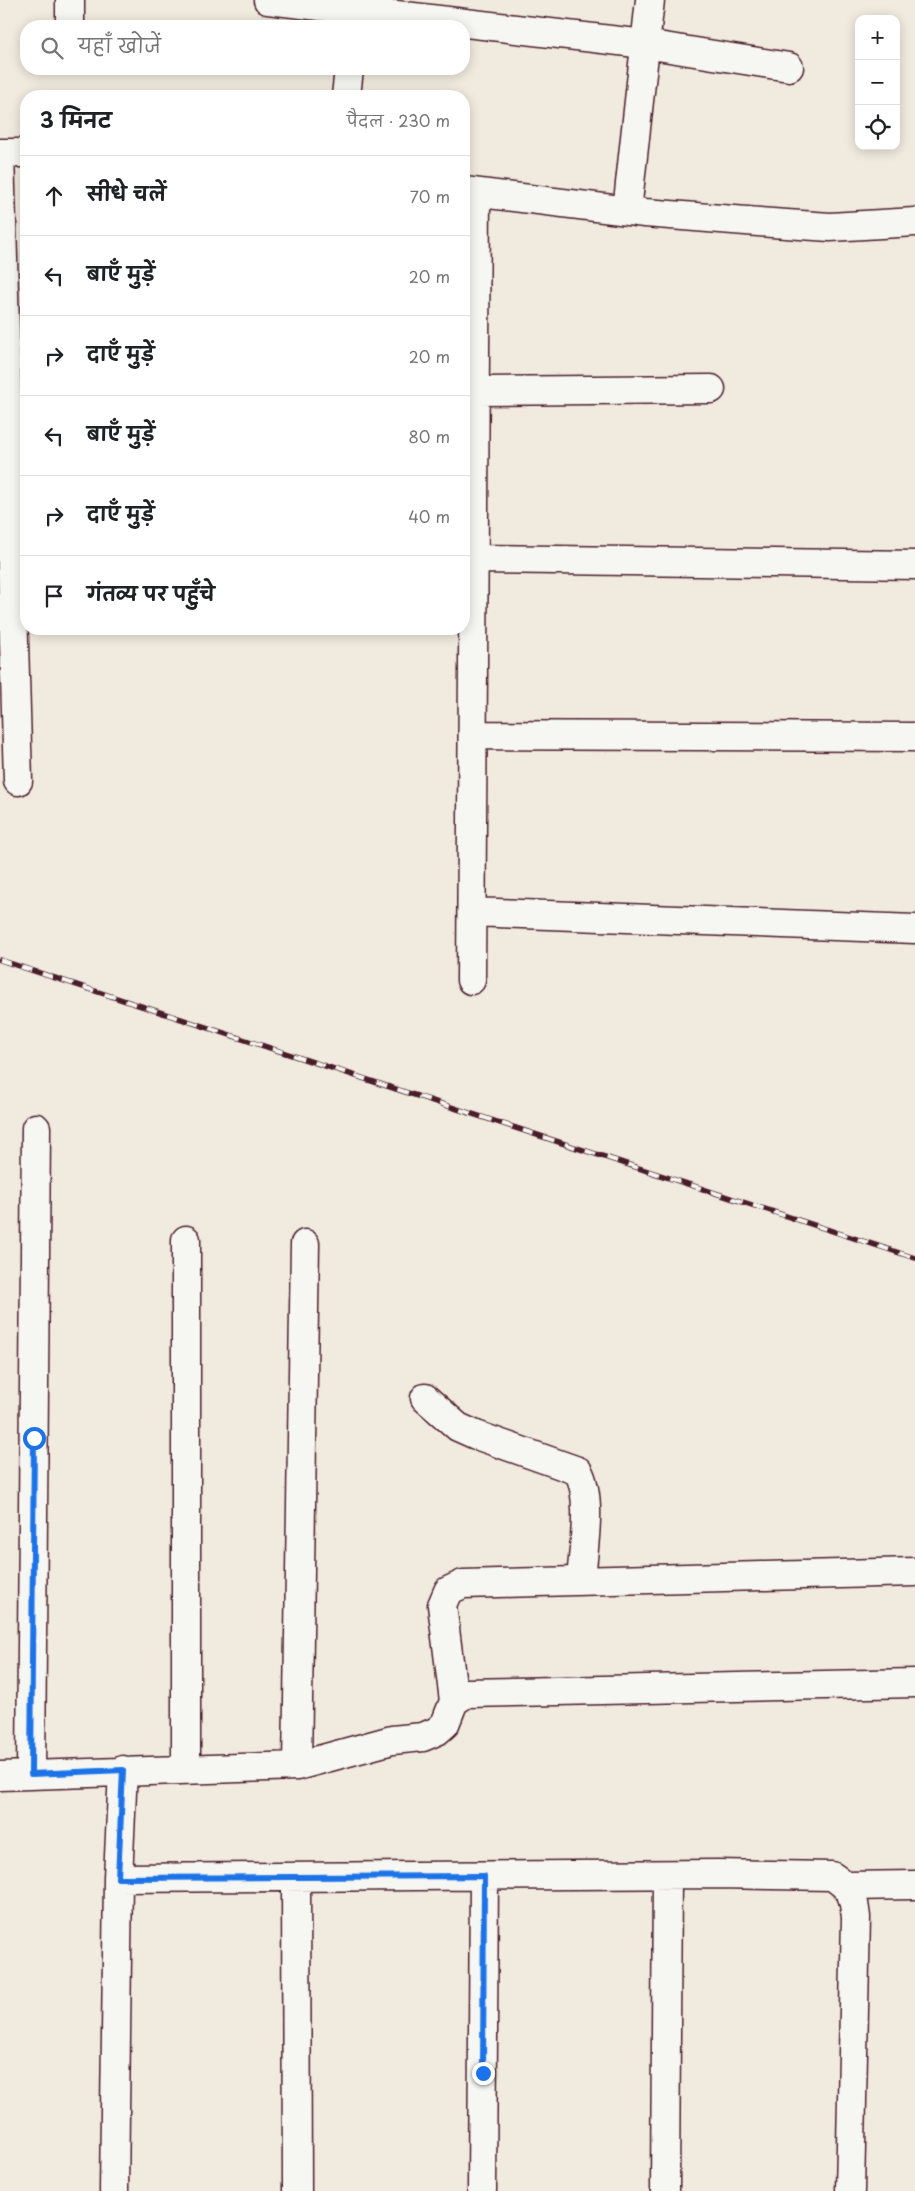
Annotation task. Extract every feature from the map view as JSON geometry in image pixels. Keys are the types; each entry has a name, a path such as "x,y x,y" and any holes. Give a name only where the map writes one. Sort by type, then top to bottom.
{"street":[{"path":"70,0 70,20"},
{"path":"268,0 428,20"},
{"path":"626,211 650,0"},
{"path":"470,25 645,44 789,67"},
{"path":"347,90 348,75"},
{"path":"18,781 8,708 0,153 20,153"},
{"path":"471,980 476,391 470,192 626,211 830,227 915,222"},
{"path":"476,391 711,389"},
{"path":"475,559 915,566"},
{"path":"474,735 915,737"},
{"path":"472,912 915,929"},
{"path":"31,1774 36,1128"},
{"path":"186,1240 186,1769"},
{"path":"297,1766 305,1244"},
{"path":"425,1398 458,1427 578,1471 583,1481 586,1497 581,1581"},
{"path":"0,1776 123,1770 297,1766 392,1740 423,1737 437,1731 445,1724 454,1701 442,1605 448,1591 463,1584 915,1572"},
{"path":"454,1701 467,1694 478,1693 915,1683"},
{"path":"114,2191 118,1878 123,1770"},
{"path":"665,2191 667,1875"},
{"path":"482,2191 484,1876"},
{"path":"118,1878 832,1876 848,1886 854,1896 856,1917 850,2191"},
{"path":"296,1879 298,2191"},
{"path":"848,1886 915,1885"}],"railway":[{"path":"0,960 915,1258"}],"route":[{"path":"34,1438 31,1774 123,1770 118,1878 296,1879 484,1876 483,2073"}]}
